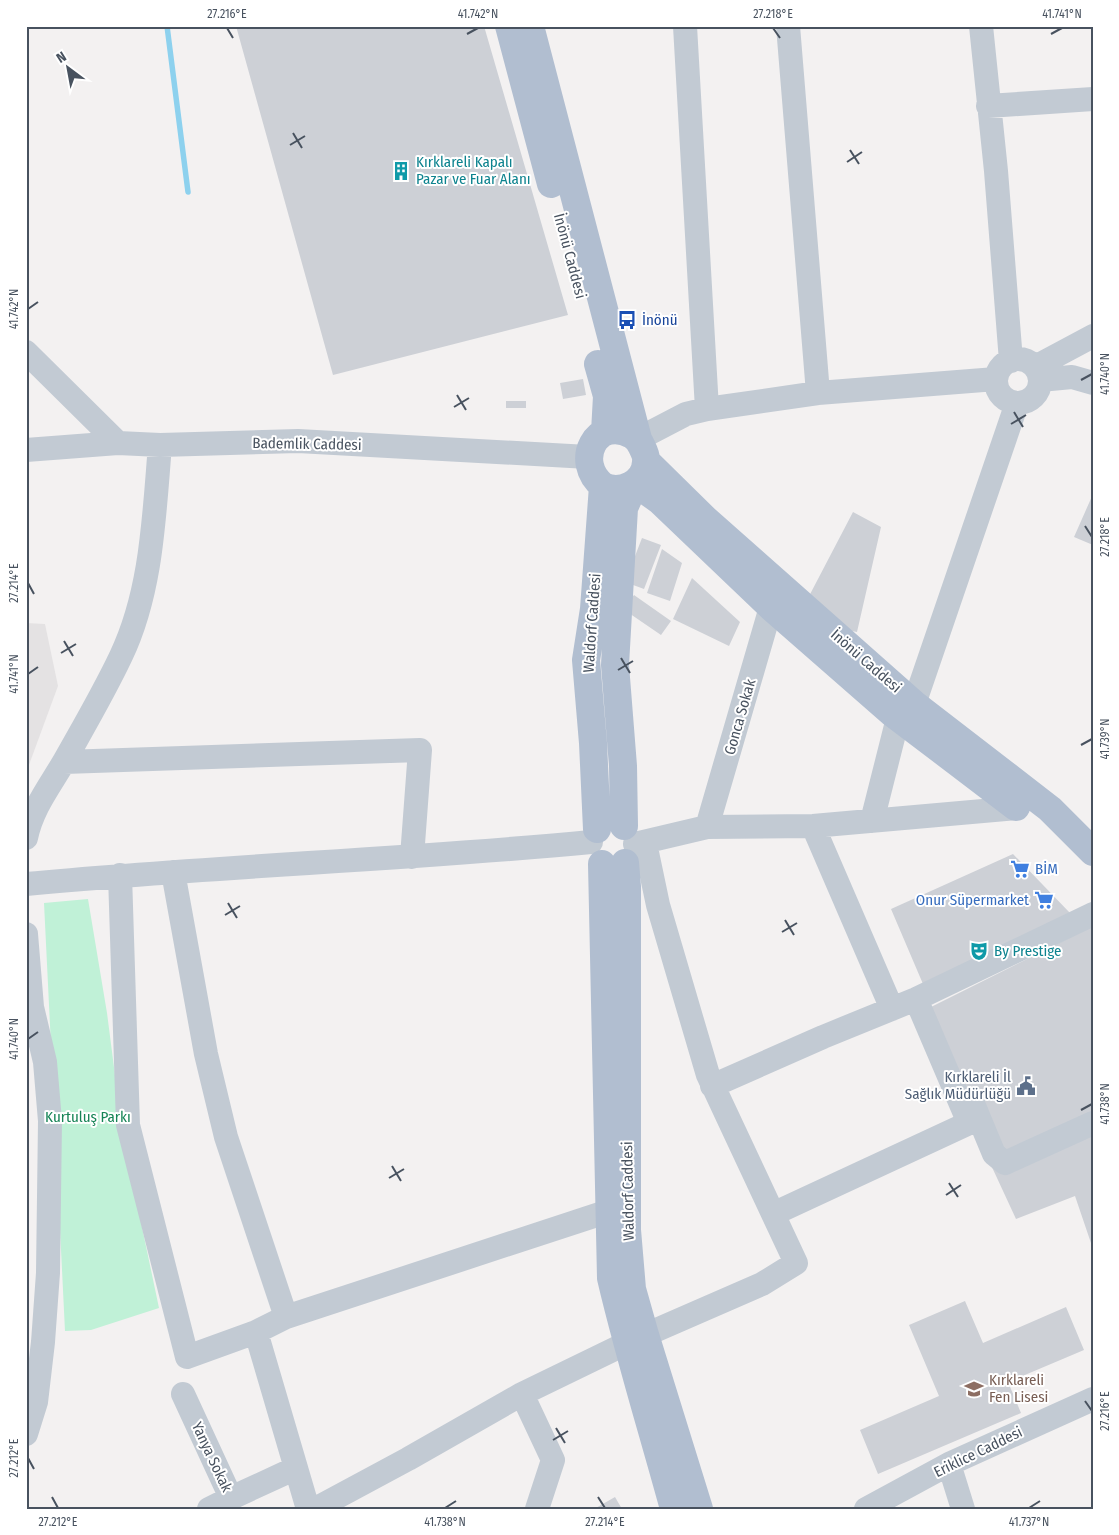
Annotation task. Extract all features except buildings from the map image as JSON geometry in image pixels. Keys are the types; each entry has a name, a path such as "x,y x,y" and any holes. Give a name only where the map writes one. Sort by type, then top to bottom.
{"main road":[{"name":"İnönü Caddesi","path":"509,26 607,396 605,432"},
{"name":"İnönü Caddesi","path":"530,26 640,461 659,500 771,607 906,711 1050,809 1093,852"},
{"path":"619,430 633,435 640,461 620,489 608,488 595,475 592,444 605,432 619,430"},
{"name":"İnönü Caddesi","path":"640,461 705,519 906,711 1017,808 1041,826 1093,858"},
{"name":"Waldorf Caddesi","path":"640,461 624,508 614,664 623,766 617,844 609,1211 611,1278 636,1339 699,1509"},
{"name":"Waldorf Caddesi","path":"595,475 594,609 586,660 593,743 617,844 627,906 627,1230 636,1339 648,1413 674,1509"}],"street":[{"path":"685,26 706,408"},
{"path":"788,26 818,393"},
{"path":"981,26 996,171 1011,361"},
{"path":"988,106 1093,99"},
{"path":"1037,374 1093,336"},
{"path":"26,352 118,443"},
{"path":"1037,374 1036,394 1031,399 1017,403 1010,402 999,393 996,379 998,372 1002,366 1011,361 1022,360 1037,374 1072,377 1093,383"},
{"path":"640,461 686,414 706,408 818,393 996,379"},
{"path":"872,821 906,711 1017,403"},
{"name":"Bademlik Caddesi","path":"27,449 118,443 160,445 298,441 595,475"},
{"path":"26,838 30,822 44,792 64,762 121,656 134,622 146,578 160,445"},
{"name":"Gonca Sokak","path":"707,827 771,607"},
{"path":"64,762 420,750 412,857"},
{"path":"26,884 120,875 617,844 707,827 814,826 1017,808"},
{"path":"814,826 892,1009"},
{"path":"315,1509 522,1394 636,1339 762,1284 796,1263 712,1086 658,906 617,844"},
{"path":"173,872 206,1054 224,1129 286,1317"},
{"path":"120,875 128,1125 187,1357 256,1332 286,1317 609,1211"},
{"path":"712,1086 916,999 1093,914"},
{"path":"26,934 29,1007 46,1062 50,1121 48,1273 34,1343 36,1402 26,1434"},
{"path":"773,1214 969,1123 916,999"},
{"path":"942,1025 994,1154 1005,1163 1093,1123"},
{"path":"256,1332 308,1509"},
{"name":"Yanya Sokak","path":"183,1394 231,1498 209,1509"},
{"path":"522,1394 553,1460 537,1509"},
{"name":"Eriklice Caddesi","path":"866,1509 949,1464 1093,1399"},
{"path":"949,1464 963,1509"},
{"path":"231,1498 296,1468"}],"shaded area":[{"path":"26,623 45,624 58,686 26,773"}],"green space":[{"name":"Kurtuluş Parkı","path":"88,899 107,1013 123,1137 159,1308 91,1330 65,1331 44,903"}],"waterway":[{"path":"167,26 188,192"}],"place":[{"name":"Kırklareli Kapalı Pazar ve Fuar Alanı","path":"401,171"},
{"name":"İnönü","path":"627,320"},
{"name":"BİM","path":"1020,869"},
{"name":"Onur Süpermarket","path":"1044,900"},
{"name":"By Prestige","path":"979,951"},
{"name":"Kırklareli İl Sağlık Müdürlüğü","path":"1026,1086"},
{"name":"Kırklareli Fen Lisesi","path":"974,1389"}]}
